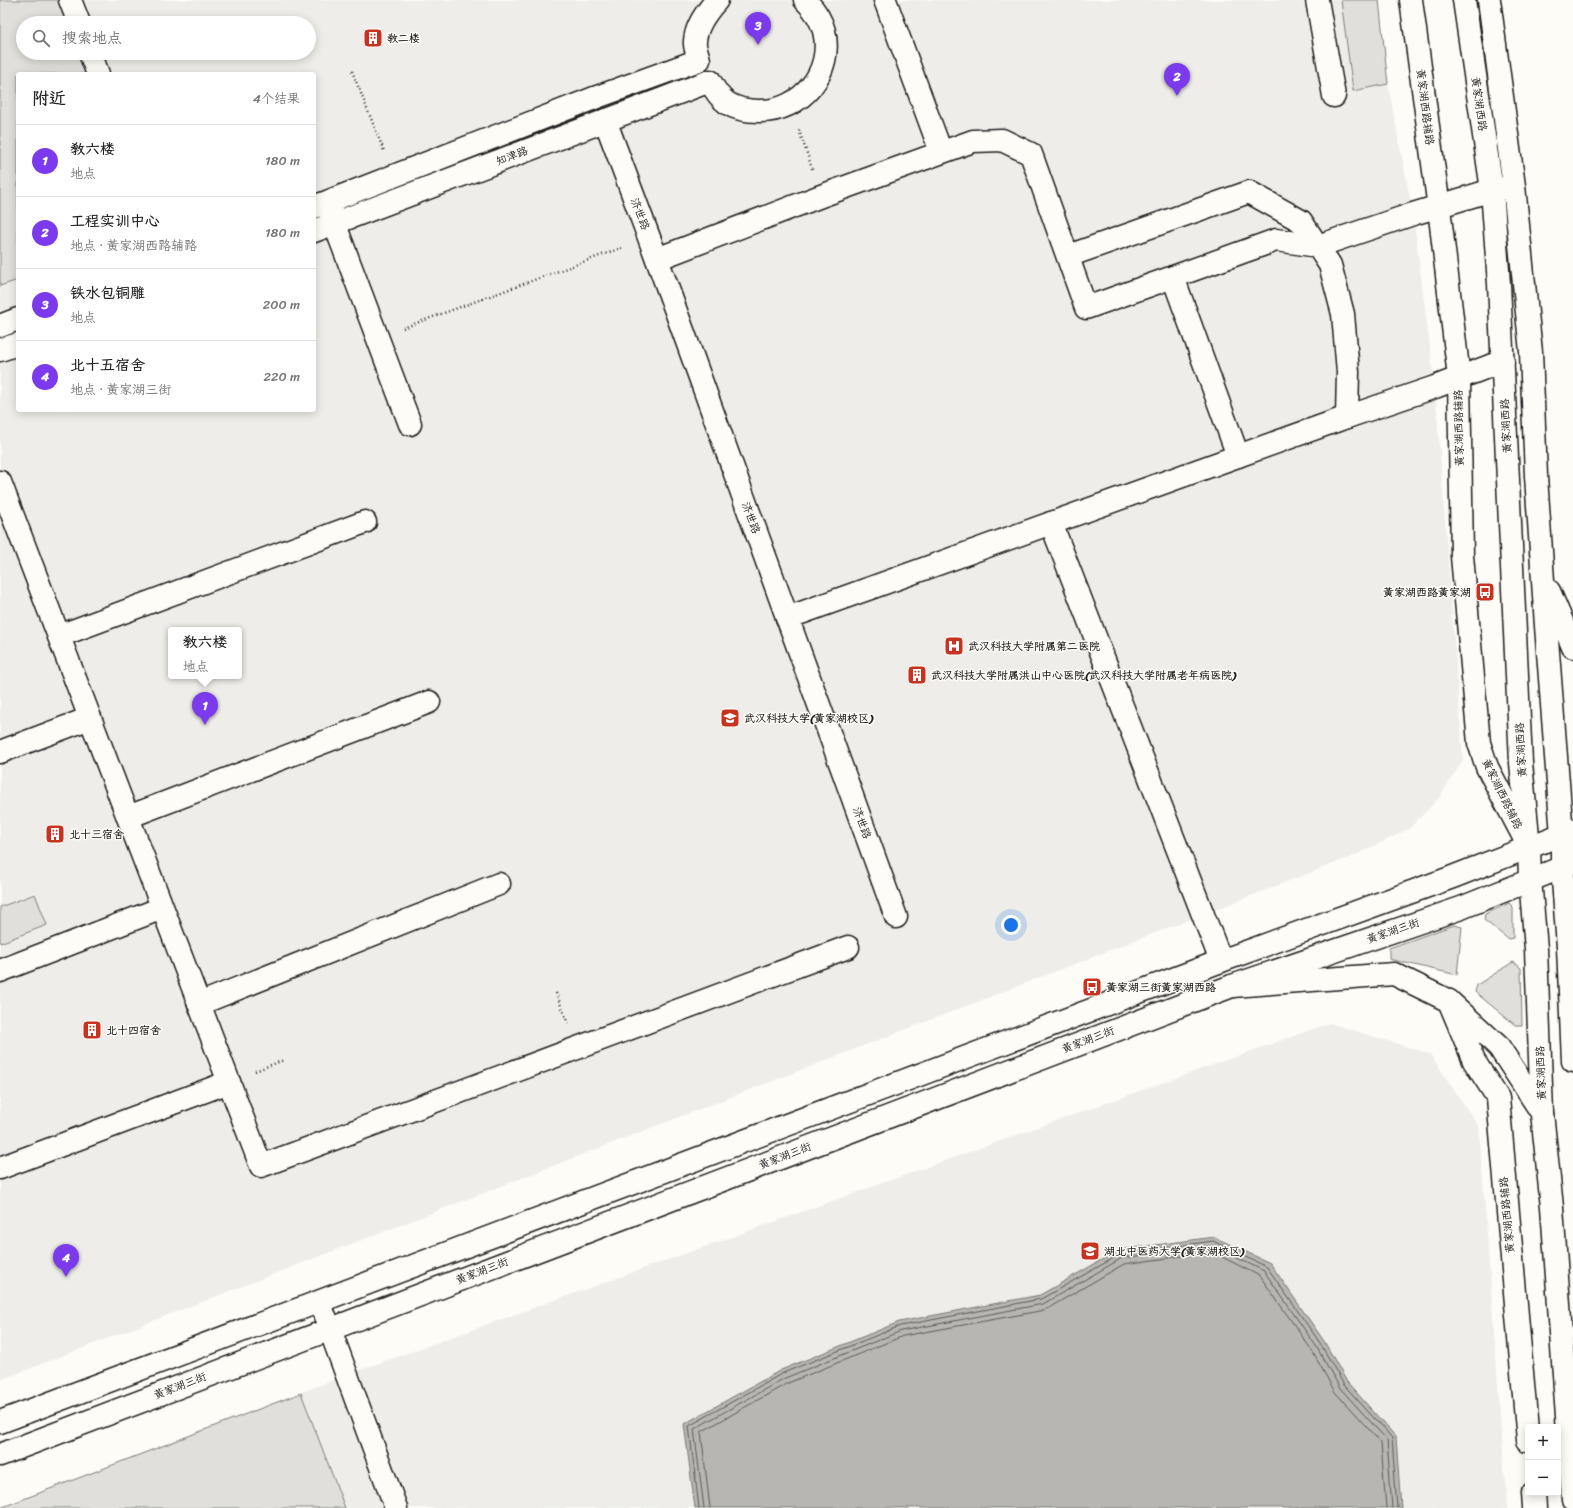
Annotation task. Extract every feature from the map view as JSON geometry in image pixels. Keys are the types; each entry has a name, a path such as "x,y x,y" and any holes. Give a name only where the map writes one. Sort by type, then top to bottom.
{"street":[{"path":"70,0 76,16"},
{"path":"410,424 335,224 320,205 597,97 699,60 695,42 698,30 706,11 716,0"},
{"path":"791,104 808,92 821,74 826,52 824,31 815,11 805,0"},
{"path":"885,0 941,152"},
{"path":"1317,0 1334,96"},
{"name":"黄家湖西路辅路","path":"1411,0 1439,208 1459,377 1462,556 1479,743 1487,767 1529,847"},
{"name":"黄家湖西路","path":"1464,0 1492,190 1499,284 1521,763 1529,847 1536,949 1542,1113 1552,1207 1573,1501"},
{"path":"1490,0 1514,186 1531,352 1542,574 1568,833 1573,1061"},
{"path":"93,60 97,72"},
{"name":"知津路","path":"316,230 710,81 717,93 727,103 748,111 770,112 791,104"},
{"name":"济世路","path":"605,120 896,917"},
{"path":"657,259 973,140 1002,140 1031,154 1086,308 1276,240 1318,246 1413,214 1439,208 1492,190 1514,186"},
{"path":"1068,256 1249,192 1301,221 1330,265 1343,314 1348,372 1347,417"},
{"path":"1173,277 1238,456"},
{"path":"0,326 16,320"},
{"path":"0,350 16,345"},
{"path":"787,618 1347,417 1435,387 1503,361"},
{"path":"0,482 261,1166 848,947"},
{"path":"59,636 366,522"},
{"path":"1051,523 1221,961"},
{"path":"1542,574 1573,647"},
{"path":"128,817 429,702"},
{"path":"0,752 90,718"},
{"path":"0,1422 1221,961 1450,878 1568,833"},
{"name":"黄家湖三街","path":"0,1455 1232,986 1461,908 1568,865"},
{"path":"199,1004 499,884"},
{"path":"0,971 162,908"},
{"path":"1232,986 1394,974 1449,1001 1499,1047 1542,1113"},
{"name":"黄家湖西路辅路","path":"1449,1001 1474,1061 1498,1098 1527,1424"},
{"path":"0,1168 228,1082"},
{"path":"319,1302 396,1508"},
{"path":"1533,1496 1534,1508"}],"path":[{"path":"352,71 394,177"},
{"path":"791,104 821,196"},
{"path":"378,337 649,238"}],"shaded area":[{"name":"武汉科技大学(黄家湖校区)","path":"0,0 1379,0 1388,84 1413,214 1435,387 1463,760 1439,798 1409,829 1351,857 0,1380"},
{"path":"0,0 70,0 76,16 16,16 16,60 93,60 97,72 16,72 16,281 0,286"},
{"path":"1341,0 1379,0 1388,84 1353,91"},
{"path":"35,894 47,925 0,943 0,907"},
{"path":"1509,903 1513,907 1513,938 1508,939 1484,920 1485,914"},
{"path":"1454,925 1462,927 1457,975 1389,959 1389,948"},
{"path":"1513,962 1521,968 1522,1025 1515,1025 1475,992 1477,985"},
{"name":"湖北中医药大学(黄家湖校区)","path":"1330,1023 1430,1054 1479,1127 1507,1508 0,1508 346,1375"},
{"path":"301,1393 345,1508 0,1508"}],"water":[{"path":"1214,1237 1270,1263 1324,1341 1347,1382 1396,1437 1401,1508 695,1508 684,1424 781,1370 899,1322 1040,1295 1119,1250"}],"place":[{"name":"教二楼","path":"373,38"},
{"name":"铁水包铜雕","path":"758,45"},
{"name":"工程实训中心","path":"1177,96"},
{"name":"黄家湖西路黄家湖","path":"1485,592"},
{"name":"武汉科技大学附属第二医院","path":"954,646"},
{"name":"武汉科技大学附属洪山中心医院(武汉科技大学附属老年病医院)","path":"917,675"},
{"name":"武汉科技大学(黄家湖校区)","path":"730,718"},
{"name":"教六楼","path":"205,725"},
{"name":"北十三宿舍","path":"55,834"},
{"name":"黄家湖三街黄家湖西路","path":"1092,987"},
{"name":"北十四宿舍","path":"92,1030"},
{"name":"湖北中医药大学(黄家湖校区)","path":"1090,1251"},
{"name":"北十五宿舍","path":"66,1277"}]}
